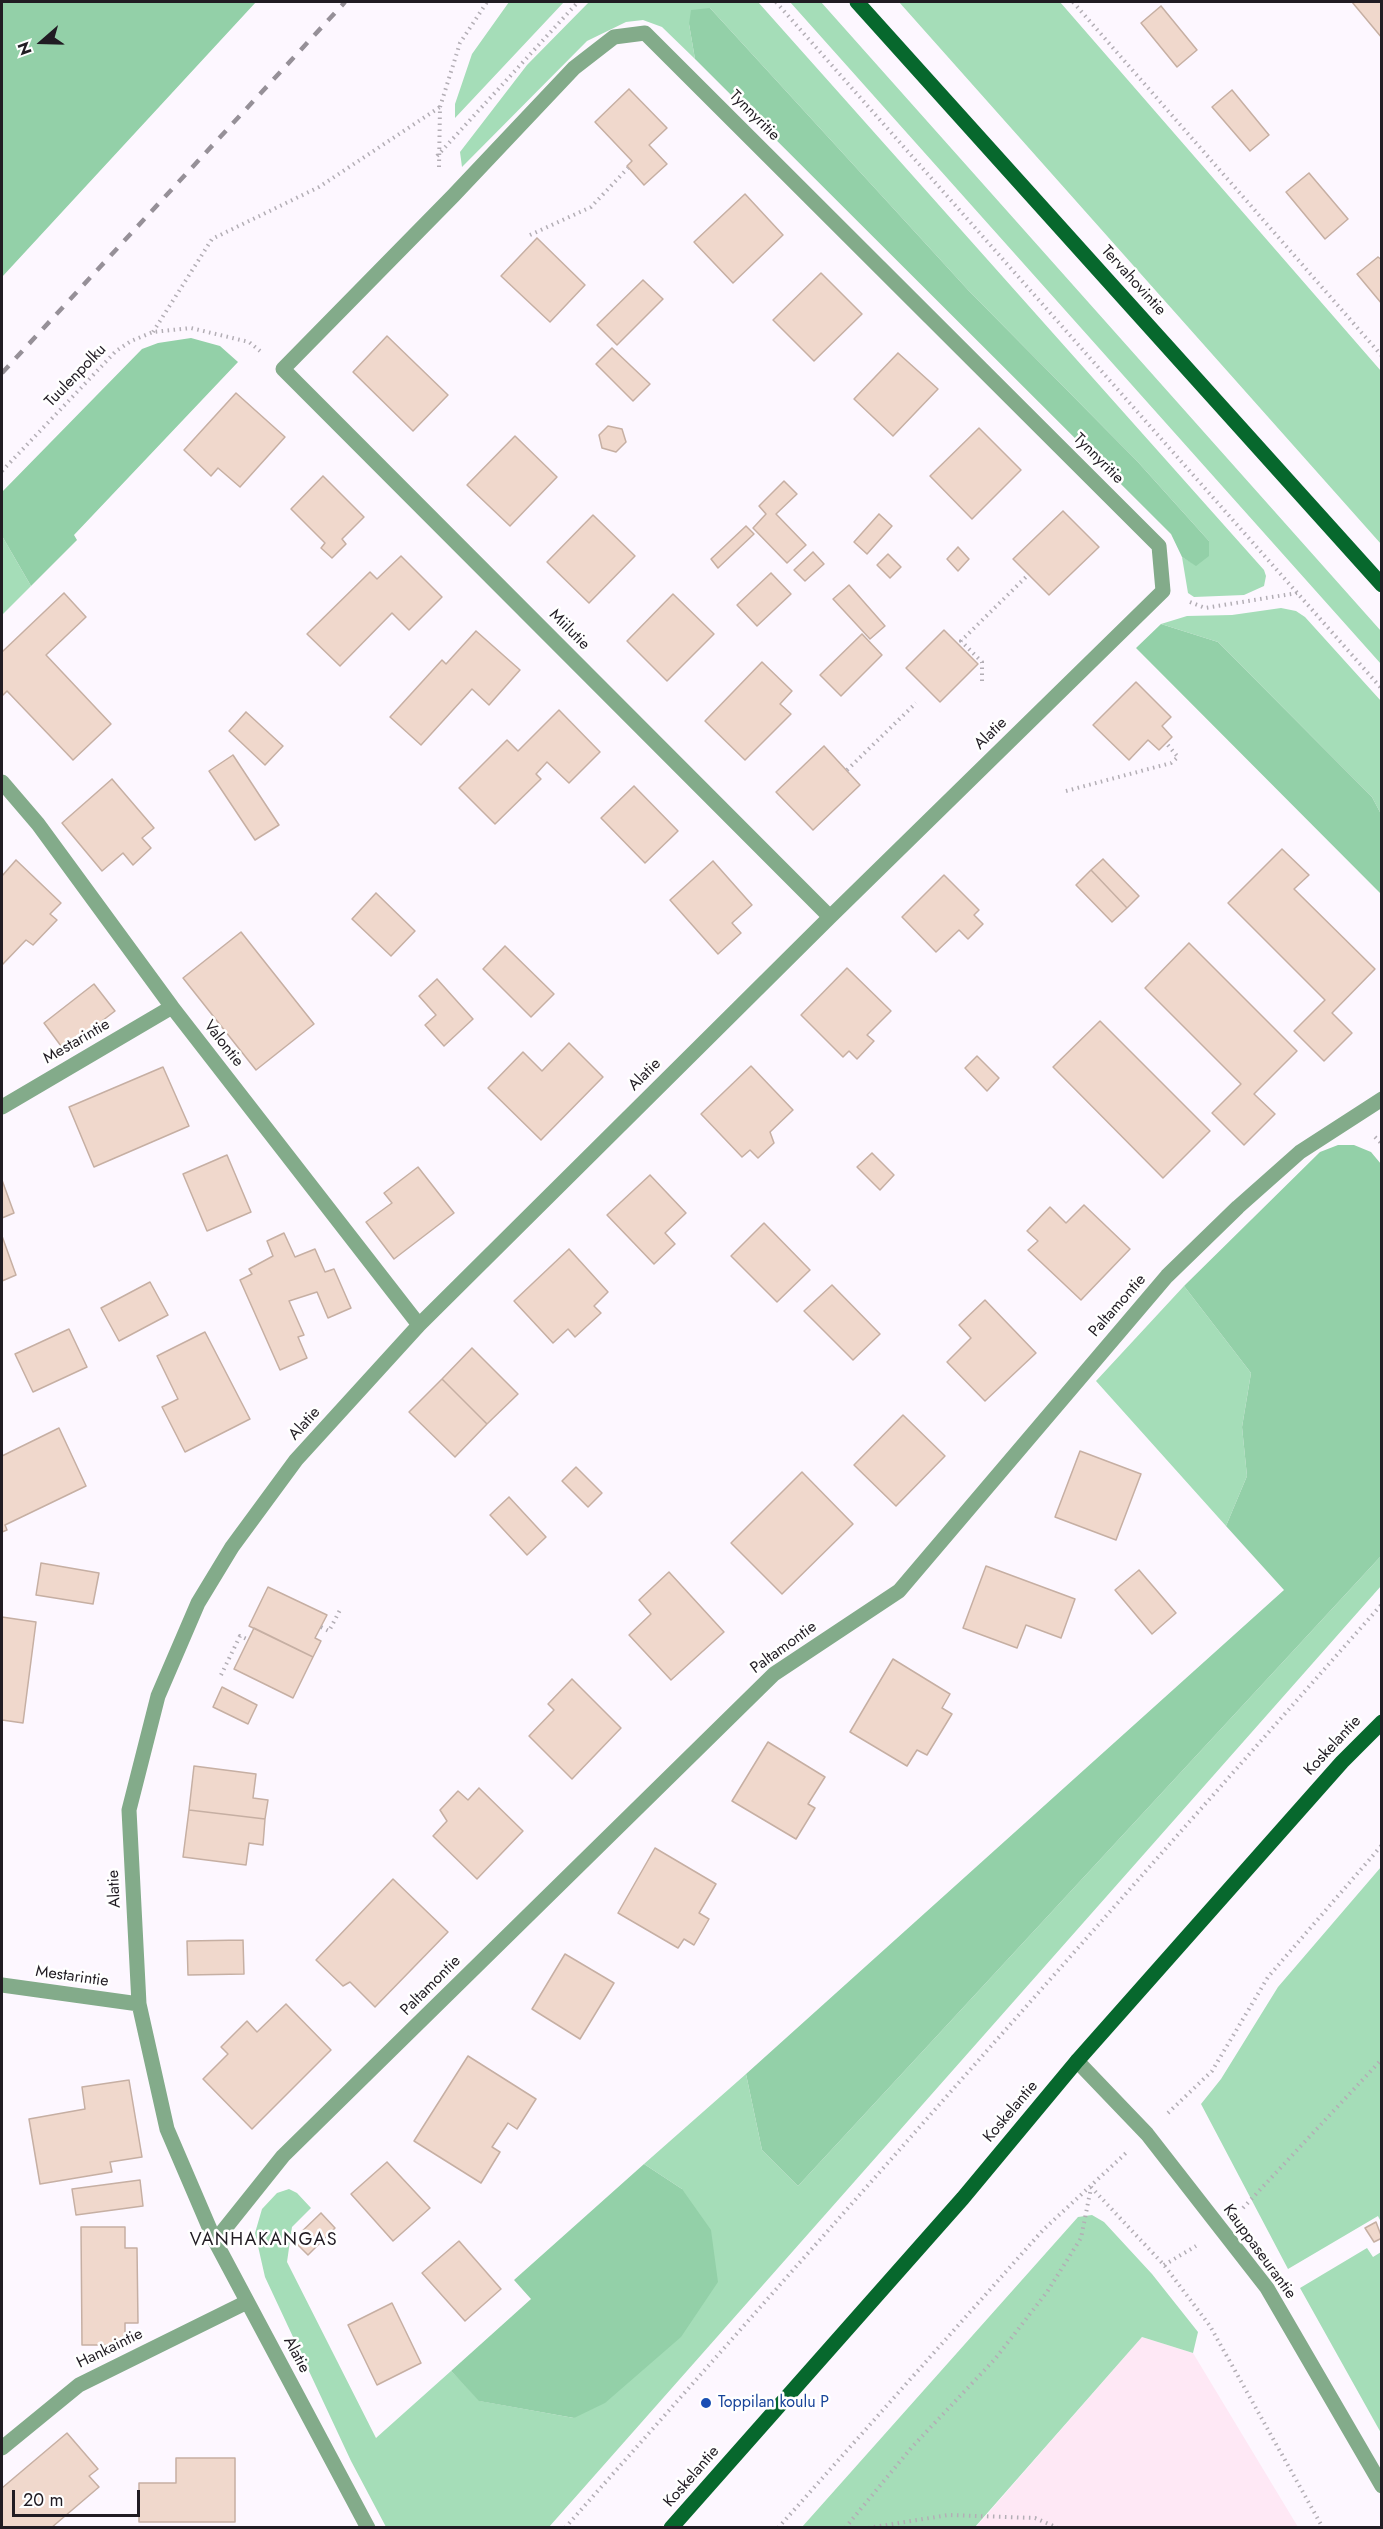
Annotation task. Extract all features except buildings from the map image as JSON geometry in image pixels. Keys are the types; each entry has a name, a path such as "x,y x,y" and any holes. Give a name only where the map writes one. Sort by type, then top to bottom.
{"main road":[{"name":"Tervahovintie","path":"857,2 1382,585"},
{"name":"Koskelantie","path":"671,2528 955,2207 1077,2061 1342,1761 1382,1722"}],"street":[{"name":"Tynnyritie","path":"283,369 453,196 574,68 614,37 645,33 1159,546 1163,591"},
{"name":"Miilutie","path":"283,369 830,917"},
{"name":"Alatie","path":"368,2528 215,2241 167,2129 139,2004 129,1810 158,1696 198,1603 232,1546 296,1460 419,1325 1163,591"},
{"name":"Valontie","path":"2,782 38,824 172,1007 419,1325"},
{"name":"Mestarintie","path":"2,1107 172,1007"},
{"name":"Paltamontie","path":"215,2241 284,2156 774,1674 899,1591 1160,1285 1206,1238 1300,1152 1382,1099"},
{"name":"Mestarintie","path":"2,1985 139,2004"},
{"name":"Kauppaseurantie","path":"1077,2061 1147,2134 1267,2288 1382,2486"},
{"name":"Hankaintie","path":"2,2448 79,2385 247,2302"}],"path":[{"path":"453,196 440,180 437,156 440,107 460,43 487,2"},
{"path":"437,156 578,2"},
{"path":"776,2 1382,689"},
{"path":"1073,2 1382,356"},
{"path":"153,332 212,239 319,187 440,107"},
{"path":"530,235 591,207 628,168"},
{"name":"Tuulenpolku","path":"2,471 116,351 131,341 153,332 191,328 249,342 283,369"},
{"path":"982,681 982,662 961,641 1029,574"},
{"path":"1163,591 1205,609 1298,592"},
{"path":"846,770 916,703"},
{"path":"1066,791 1171,763 1178,757 1166,743"},
{"path":"565,2528 1345,1642 1382,1604"},
{"path":"321,1626 329,1631 340,1610"},
{"path":"221,1676 240,1636 249,1640"},
{"path":"778,2528 1043,2230 1212,2071 1268,1977 1382,1845"},
{"path":"1164,2265 1223,2231 1382,2059"},
{"path":"1091,2187 1164,2265 1210,2326 1323,2528"},
{"path":"845,2528 912,2447 995,2359 1047,2292 1081,2238 1091,2187"},
{"path":"868,2528 948,2515 1035,2518 1058,2528"}],"shaded area":[{"path":"1142,2337 1193,2353 1298,2527 975,2528"}],"green space":[{"path":"2,2 256,2 2,277"},
{"path":"509,2 564,2 455,118 455,104 472,54"},
{"path":"589,2 758,2 1264,570 1266,576 1264,586 1244,595 1194,597 1188,593 1182,557 1196,565 1209,541 1137,461 969,291 710,8 689,24 695,59 662,27 643,20 626,22 587,41 462,167 460,152 527,65"},
{"path":"790,2 821,2 1381,631 1381,664"},
{"path":"899,2 1060,2 1381,371 1381,544"},
{"path":"710,8 969,291 1137,461 1209,541 1209,556 1196,566 1182,557 1171,534 695,59 689,24 691,10"},
{"path":"191,338 220,346 238,362 74,535 77,540 31,586 2,536 2,492 142,349 158,343"},
{"path":"2,536 31,586 2,615"},
{"path":"1281,608 1296,611 1305,617 1381,701 1381,814 1372,797 1218,642 1161,624 1187,616 1232,615"},
{"path":"1161,624 1218,642 1372,797 1381,814 1381,894 1136,648"},
{"path":"1338,1145 1354,1145 1371,1152 1381,1164 1381,1556 798,2186 762,2150 746,2074 1284,1590 1226,1526 1247,1476 1242,1427 1251,1373 1184,1286 1320,1152"},
{"path":"1184,1286 1251,1373 1242,1427 1247,1476 1226,1526 1096,1381"},
{"path":"1381,1556 1381,1586 549,2527 386,2527 351,2461 265,2277 255,2233 262,2209 277,2193 289,2189 297,2193 311,2208 292,2227 287,2262 376,2438 451,2371 480,2401 574,2418 682,2189 644,2164 746,2074 762,2150 798,2186"},
{"path":"1381,1867 1381,2222 1378,2216 1288,2269 1201,2104 1221,2079 1278,1987"},
{"path":"644,2164 682,2189 711,2230 718,2282 681,2337 605,2403 574,2418 479,2401 451,2371 531,2299 514,2280"},
{"path":"1092,2215 1104,2222 1152,2274 1198,2332 1193,2353 1142,2337 975,2527 802,2527 1078,2217"},
{"path":"1367,2248 1373,2257 1381,2252 1381,2433 1300,2288"}],"railway":[{"path":"2,373 345,2"}],"place":[{"name":"Toppilan koulu P","path":"706,2403"}],"district":[{"name":"VANHAKANGAS","path":"264,2241"}]}
